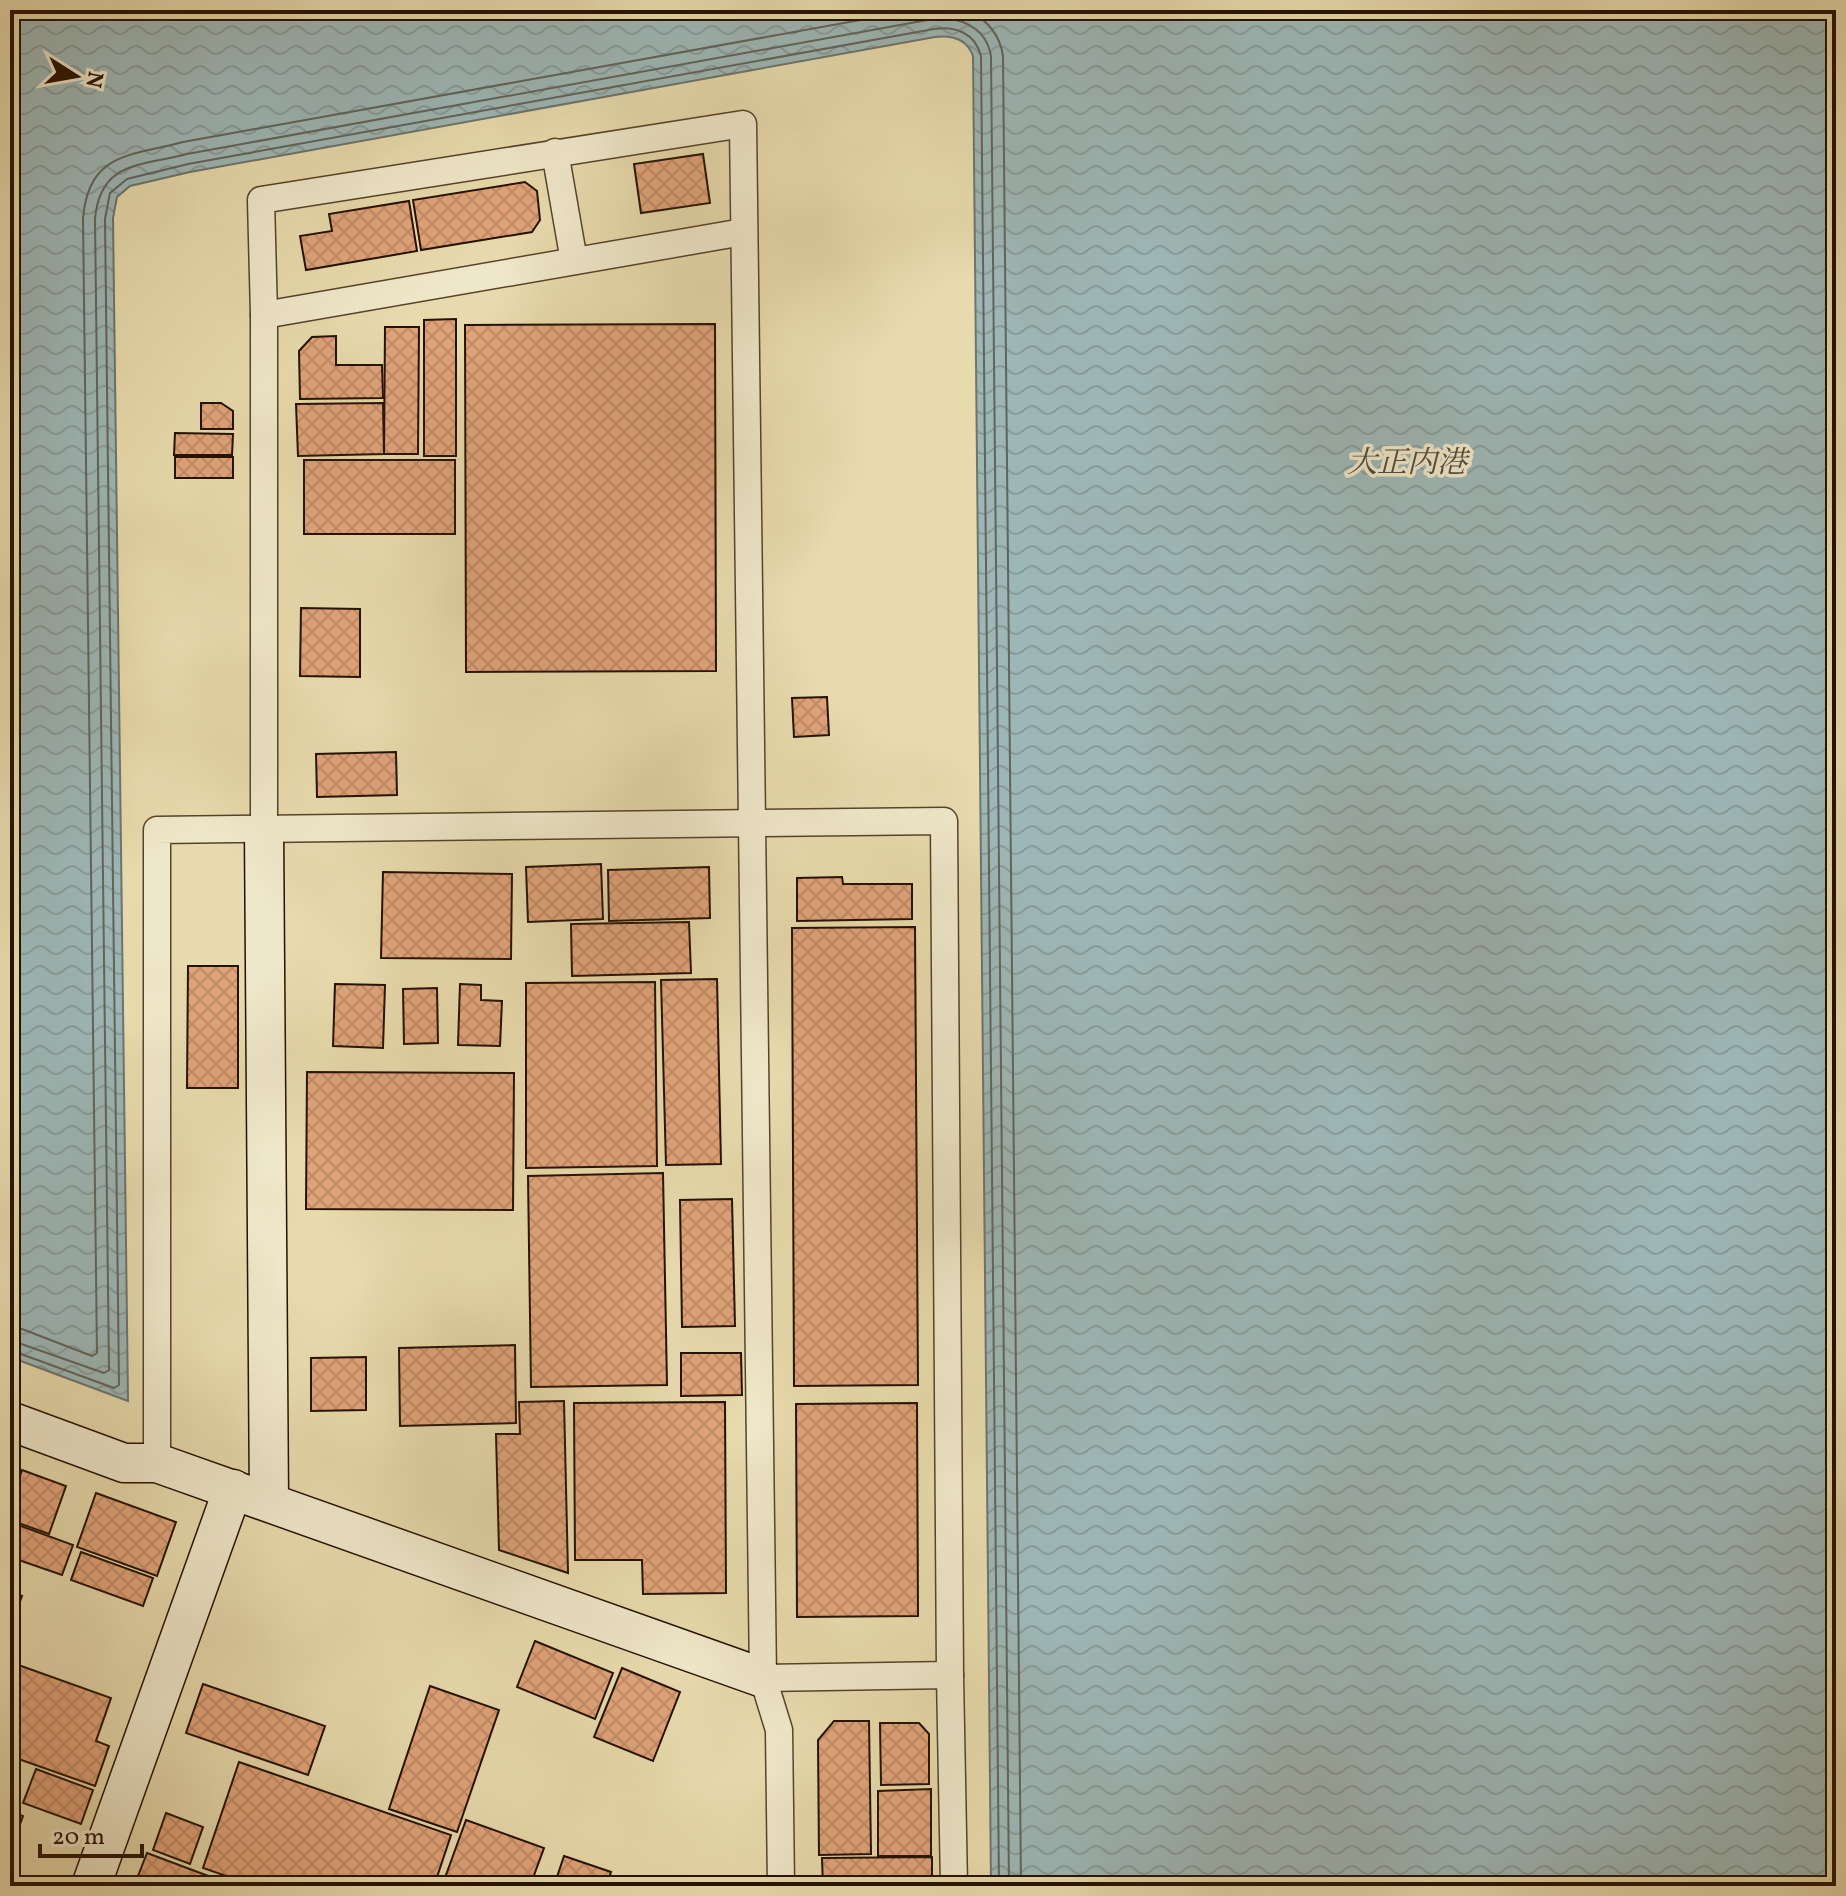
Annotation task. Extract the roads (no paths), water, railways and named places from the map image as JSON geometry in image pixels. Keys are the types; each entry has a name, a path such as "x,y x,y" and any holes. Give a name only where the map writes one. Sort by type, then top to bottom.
{"street":[{"path":"269,1502 261,200 743,124 763,1678 779,1730 781,1886"},
{"path":"555,152 574,261"},
{"path":"264,315 743,232"},
{"path":"157,1463 157,830 944,821 954,1886"},
{"path":"10,1421 124,1463 157,1463 763,1678 950,1675"},
{"path":"91,1886 233,1489"}],"water":[{"name":"大正内港","path":"10,10 1836,10 1836,1886 991,1886 973,56 963,42 953,38 935,37 190,172 130,186 117,197 113,218 128,1401 10,1357"}]}
